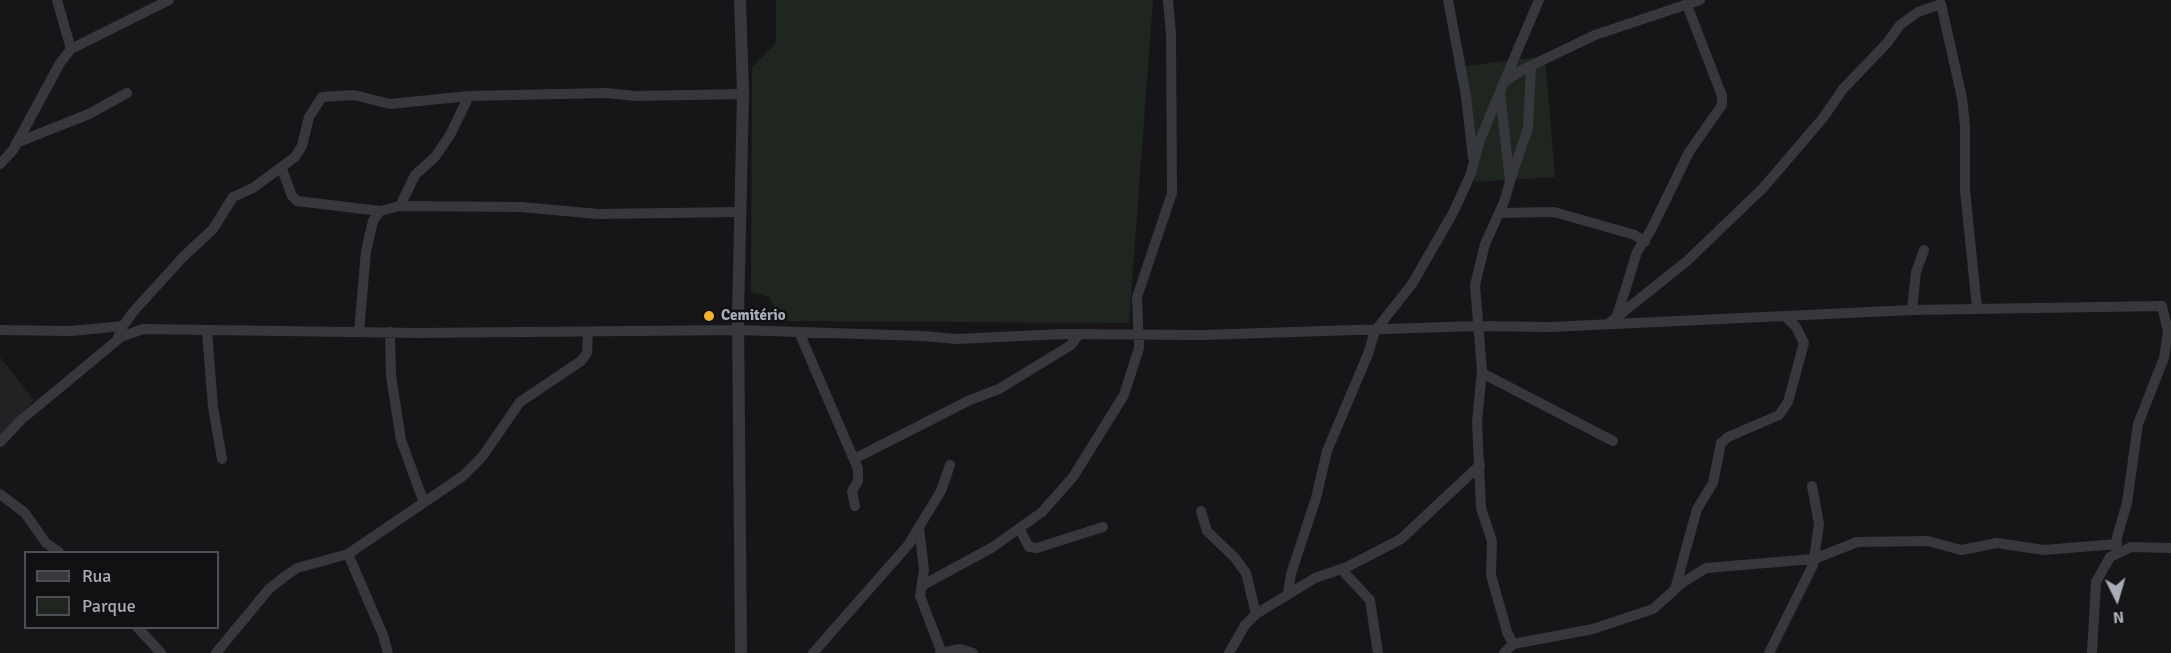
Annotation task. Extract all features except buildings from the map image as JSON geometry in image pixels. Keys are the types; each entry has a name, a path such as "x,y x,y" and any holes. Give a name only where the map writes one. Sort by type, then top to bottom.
{"street":[{"path":"57,0 71,49"},
{"path":"740,0 743,94 738,330 741,653"},
{"path":"923,585 956,569 1020,530 1058,496 1124,395 1131,377 1139,336 1137,297 1172,193 1171,34 1168,0"},
{"path":"1448,0 1466,96 1473,161"},
{"path":"1288,593 1291,574 1317,498 1327,451 1368,354 1374,331 1412,284 1460,199 1502,87 1539,0"},
{"path":"1502,87 1531,66 1595,35 1700,0"},
{"path":"0,164 16,143 60,63 71,49 165,1"},
{"path":"1608,324 1688,261 1763,188 1823,118 1843,89 1887,43 1900,25 1918,12 1941,4 1962,98 1965,126 1965,190 1977,308"},
{"path":"1617,316 1637,252 1645,242 1689,152 1722,105 1722,96 1687,5"},
{"path":"1513,644 1502,616 1491,575 1492,541 1490,528 1481,508 1477,422 1482,373 1475,285 1485,244 1500,213 1528,128 1531,66"},
{"path":"1502,87 1510,182"},
{"path":"16,143 89,114 127,93"},
{"path":"117,340 123,326 183,257 213,229 232,197 252,188 296,157 302,146 309,117 322,97 354,95 390,104 469,96 606,93 636,96 743,94"},
{"path":"400,206 415,176 435,157 450,135 469,96"},
{"path":"282,168 292,196 297,201 380,211 400,206 521,207 598,214 740,212"},
{"path":"359,332 366,251 373,221 380,211"},
{"path":"1500,213 1554,212 1635,235 1645,242"},
{"path":"1912,310 1916,272 1924,250"},
{"path":"0,442 21,420 117,340 132,331 143,329 359,332 738,330 957,339 1079,334 1139,336 1374,331 1477,326 1608,324 1912,310 2166,305 2168,331 2164,358 2138,424 2127,503 2117,548 2105,564 2096,582 2092,653"},
{"path":"1675,590 1697,509 1713,483 1721,443 1728,437 1779,414 1788,402 1804,342 1796,327 1785,316"},
{"path":"1796,327 1800,316"},
{"path":"0,330 71,331 123,326"},
{"path":"207,331 213,407 222,459"},
{"path":"390,332 392,376 401,440 423,500"},
{"path":"216,653 269,590 284,576 297,568 348,554 474,466 520,402 581,361 587,353 588,332"},
{"path":"799,332 854,459 859,475 852,491 855,506"},
{"path":"854,459 970,400 999,389 1071,345 1079,334"},
{"path":"1482,373 1613,441"},
{"path":"813,653 909,544 941,491 950,465"},
{"path":"1229,653 1245,625 1256,614 1315,578 1341,569 1401,540 1480,465"},
{"path":"1769,653 1814,559 1819,524 1812,486"},
{"path":"0,494 25,513 46,543 58,551"},
{"path":"1201,511 1207,531 1235,558 1246,573 1256,614"},
{"path":"1020,530 1029,547 1037,548 1103,526"},
{"path":"919,527 924,570 920,596 941,652 960,649 973,653"},
{"path":"1504,653 1513,644 1593,629 1653,609 1706,568 1814,559 1857,542 1929,541 1961,550 1996,543 2043,550 2171,548"},
{"path":"348,554 383,635 388,653"},
{"path":"1341,569 1370,600 1378,653"},
{"path":"140,629 161,653"}],"shaded area":[{"path":"0,357 34,400 0,437"}],"green space":[{"path":"776,0 1153,0 1129,323 779,321 779,314 769,297 751,292 752,67 776,43"},
{"path":"1545,56 1555,177 1475,182 1465,66"}],"place":[{"name":"Cemitério","path":"709,316"}]}
